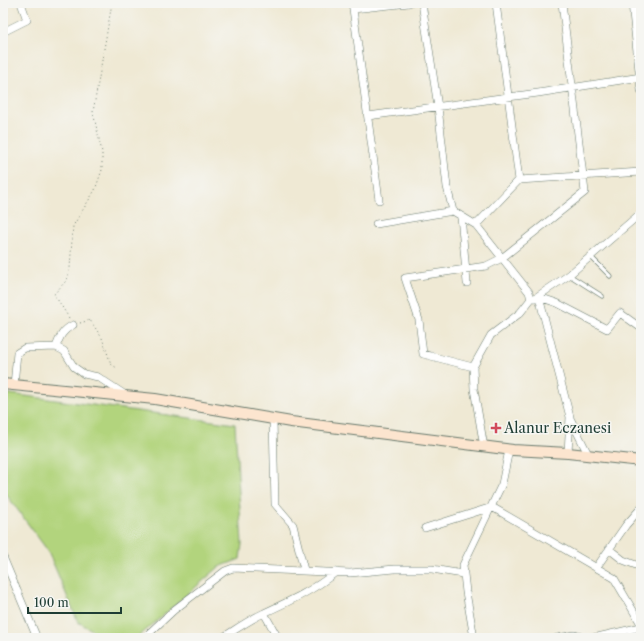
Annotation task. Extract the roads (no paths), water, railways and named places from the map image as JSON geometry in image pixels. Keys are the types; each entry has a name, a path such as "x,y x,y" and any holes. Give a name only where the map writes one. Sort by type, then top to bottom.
{"main road":[{"path":"3,384 155,399 273,419 484,447 509,450 568,453 641,461"}],"street":[{"path":"3,32 26,20 21,3"},
{"path":"379,200 352,6 409,3"},
{"path":"422,3 438,107 446,187 453,211"},
{"path":"496,3 519,180"},
{"path":"473,367 423,354 419,320 404,278 486,266 502,258 585,192 562,3"},
{"path":"632,3 641,90"},
{"path":"368,116 508,98 640,77"},
{"path":"476,225 519,180 641,172"},
{"path":"376,224 453,211 476,225 528,292 531,300"},
{"path":"484,447 474,389 473,367 491,335 520,313 531,300 539,297 569,275 641,213"},
{"path":"461,216 466,283"},
{"path":"539,297 557,303 607,329 620,313 641,328"},
{"path":"539,297 570,417 589,456"},
{"path":"56,347 60,335 65,329 73,325"},
{"path":"14,385 17,353 25,348 56,347 64,351 74,367 84,374 98,377 129,397"},
{"path":"568,453 570,417"},
{"path":"273,419 275,504 293,524 304,570"},
{"path":"474,638 463,574 463,564 502,484 509,450"},
{"path":"425,528 492,507 614,578 641,624"},
{"path":"596,568 626,524 641,508"},
{"path":"609,549 623,560 641,567"},
{"path":"3,558 37,638"},
{"path":"144,638 174,610 229,569 245,568 336,572 432,569 463,574"},
{"path":"222,638 264,613 296,599 325,581 336,572"},
{"path":"264,613 278,638"},
{"path":"593,638 641,628"},
{"path":"558,638 575,636 585,638"}],"lane":[{"path":"590,256 610,276"},
{"path":"569,275 602,296"}],"place":[{"name":"Alanur Eczanesi","path":"496,428"}]}
